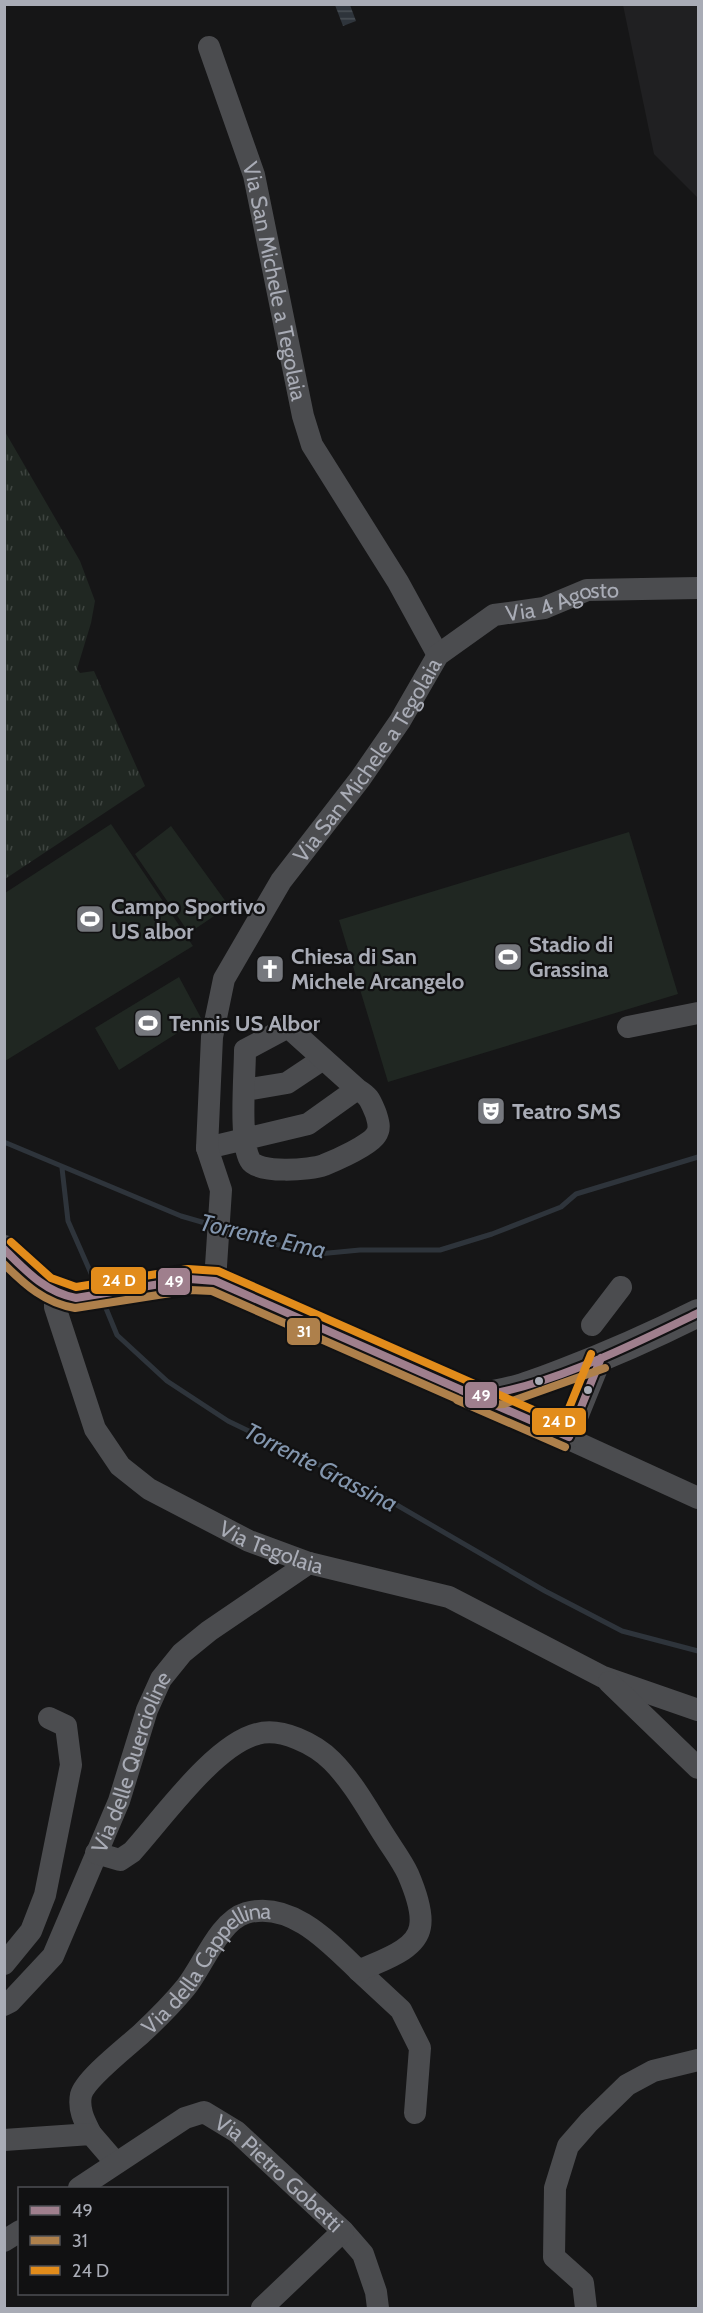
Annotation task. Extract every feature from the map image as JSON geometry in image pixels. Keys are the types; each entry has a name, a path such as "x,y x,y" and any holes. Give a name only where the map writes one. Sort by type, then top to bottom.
{"main road":[{"path":"4,1249 41,1285 66,1297 190,1279 216,1270 475,1396 501,1394 601,1358 699,1313"}],"street":[{"name":"Via San Michele a Tegolaia","path":"209,47 254,175 303,416 312,445 398,582 438,655 400,721 360,779 281,881 224,980 212,1037 207,1148 207,1155 217,1174 221,1190 216,1270"},
{"name":"Via 4 Agosto","path":"438,655 494,615 544,608 587,590 699,588"},
{"path":"628,1028 699,1013"},
{"path":"288,1027 357,1089 369,1097 380,1124 377,1135 369,1141 322,1166 272,1170 258,1168 250,1161 245,1140 245,1050 288,1027"},
{"path":"245,1090 287,1083 323,1059"},
{"path":"207,1148 308,1124 357,1089"},
{"path":"592,1325 621,1287"},
{"name":"Via Tegolaia","path":"66,1297 55,1307 95,1429 120,1466 148,1489 249,1541 309,1563 449,1597 603,1677 699,1710"},
{"path":"569,1437 601,1358"},
{"path":"475,1396 699,1498"},
{"name":"Via delle Quercioline","path":"5,2003 53,1956 118,1801 147,1710 161,1678 182,1653 209,1631 309,1563"},
{"name":"Via Tegolaia","path":"603,1677 699,1768"},
{"path":"4,1964 31,1931 45,1895 71,1765 66,1726 49,1718"},
{"path":"96,1853 120,1860 132,1852 204,1770 234,1745 257,1734 274,1733 292,1737 330,1759 349,1780 408,1874 419,1911 420,1928 411,1945 359,1971"},
{"name":"Via della Cappellina","path":"91,2134 81,2114 81,2094 97,2074 186,1986 219,1934 243,1913 261,1911 279,1914 300,1922 324,1938 401,2010 420,2048 415,2113"},
{"path":"586,2308 583,2283 554,2258 555,2188 568,2146 627,2085 653,2072 699,2060"},
{"name":"Via Pietro Gobetti","path":"80,2187 185,2118 204,2112 237,2132 343,2230 363,2254 376,2292 378,2308"},
{"path":"4,2140 91,2134 116,2163"},
{"path":"262,2308 343,2230"},
{"path":"4,2241 18,2232"}],"shaded area":[{"path":"335,5 350,5 356,21 343,26"},
{"path":"623,5 698,5 698,198 654,154"}],"green space":[{"path":"4,430 80,561 95,601 77,669 80,673 94,671 145,786 5,879"},
{"name":"Campo Sportivo US albor","path":"111,824 193,946 5,1061 5,893"},
{"path":"171,826 229,906 189,933 135,854"},
{"name":"Stadio di Grassina","path":"629,832 678,994 388,1082 339,920"},
{"name":"Tennis US Albor","path":"179,977 201,1018 119,1070 95,1028"}],"waterway":[{"name":"Torrente Ema","path":"4,1142 181,1216 212,1225"},
{"name":"Torrente Ema","path":"224,1229 318,1254 360,1250 440,1250 492,1234 561,1207 576,1194 698,1157"},
{"name":"Torrente Grassina","path":"62,1168 68,1221 97,1287"},
{"name":"Torrente Grassina","path":"103,1301 117,1335 167,1381 228,1421 371,1490 545,1591 622,1631 698,1651"}],"transit line":[{"path":"11,1242 51,1278 76,1287 188,1269 218,1271 563,1423 591,1354"},
{"name":"49","path":"4,1249 45,1286 76,1298 190,1279 215,1281 475,1396 502,1392 559,1375 618,1351 698,1313"},
{"name":"31","path":"4,1264 36,1292 54,1302 75,1308 190,1290 212,1291 473,1406 504,1404 605,1368"},
{"name":"49","path":"461,1390 569,1437 601,1358"},
{"name":"31","path":"457,1400 565,1447"}],"place":[{"name":"Campo Sportivo US albor","path":"90,919"},
{"name":"Stadio di Grassina","path":"508,957"},
{"name":"Chiesa di San Michele Arcangelo","path":"270,969"},
{"name":"Tennis US Albor","path":"148,1023"},
{"name":"Teatro SMS","path":"491,1111"}]}
